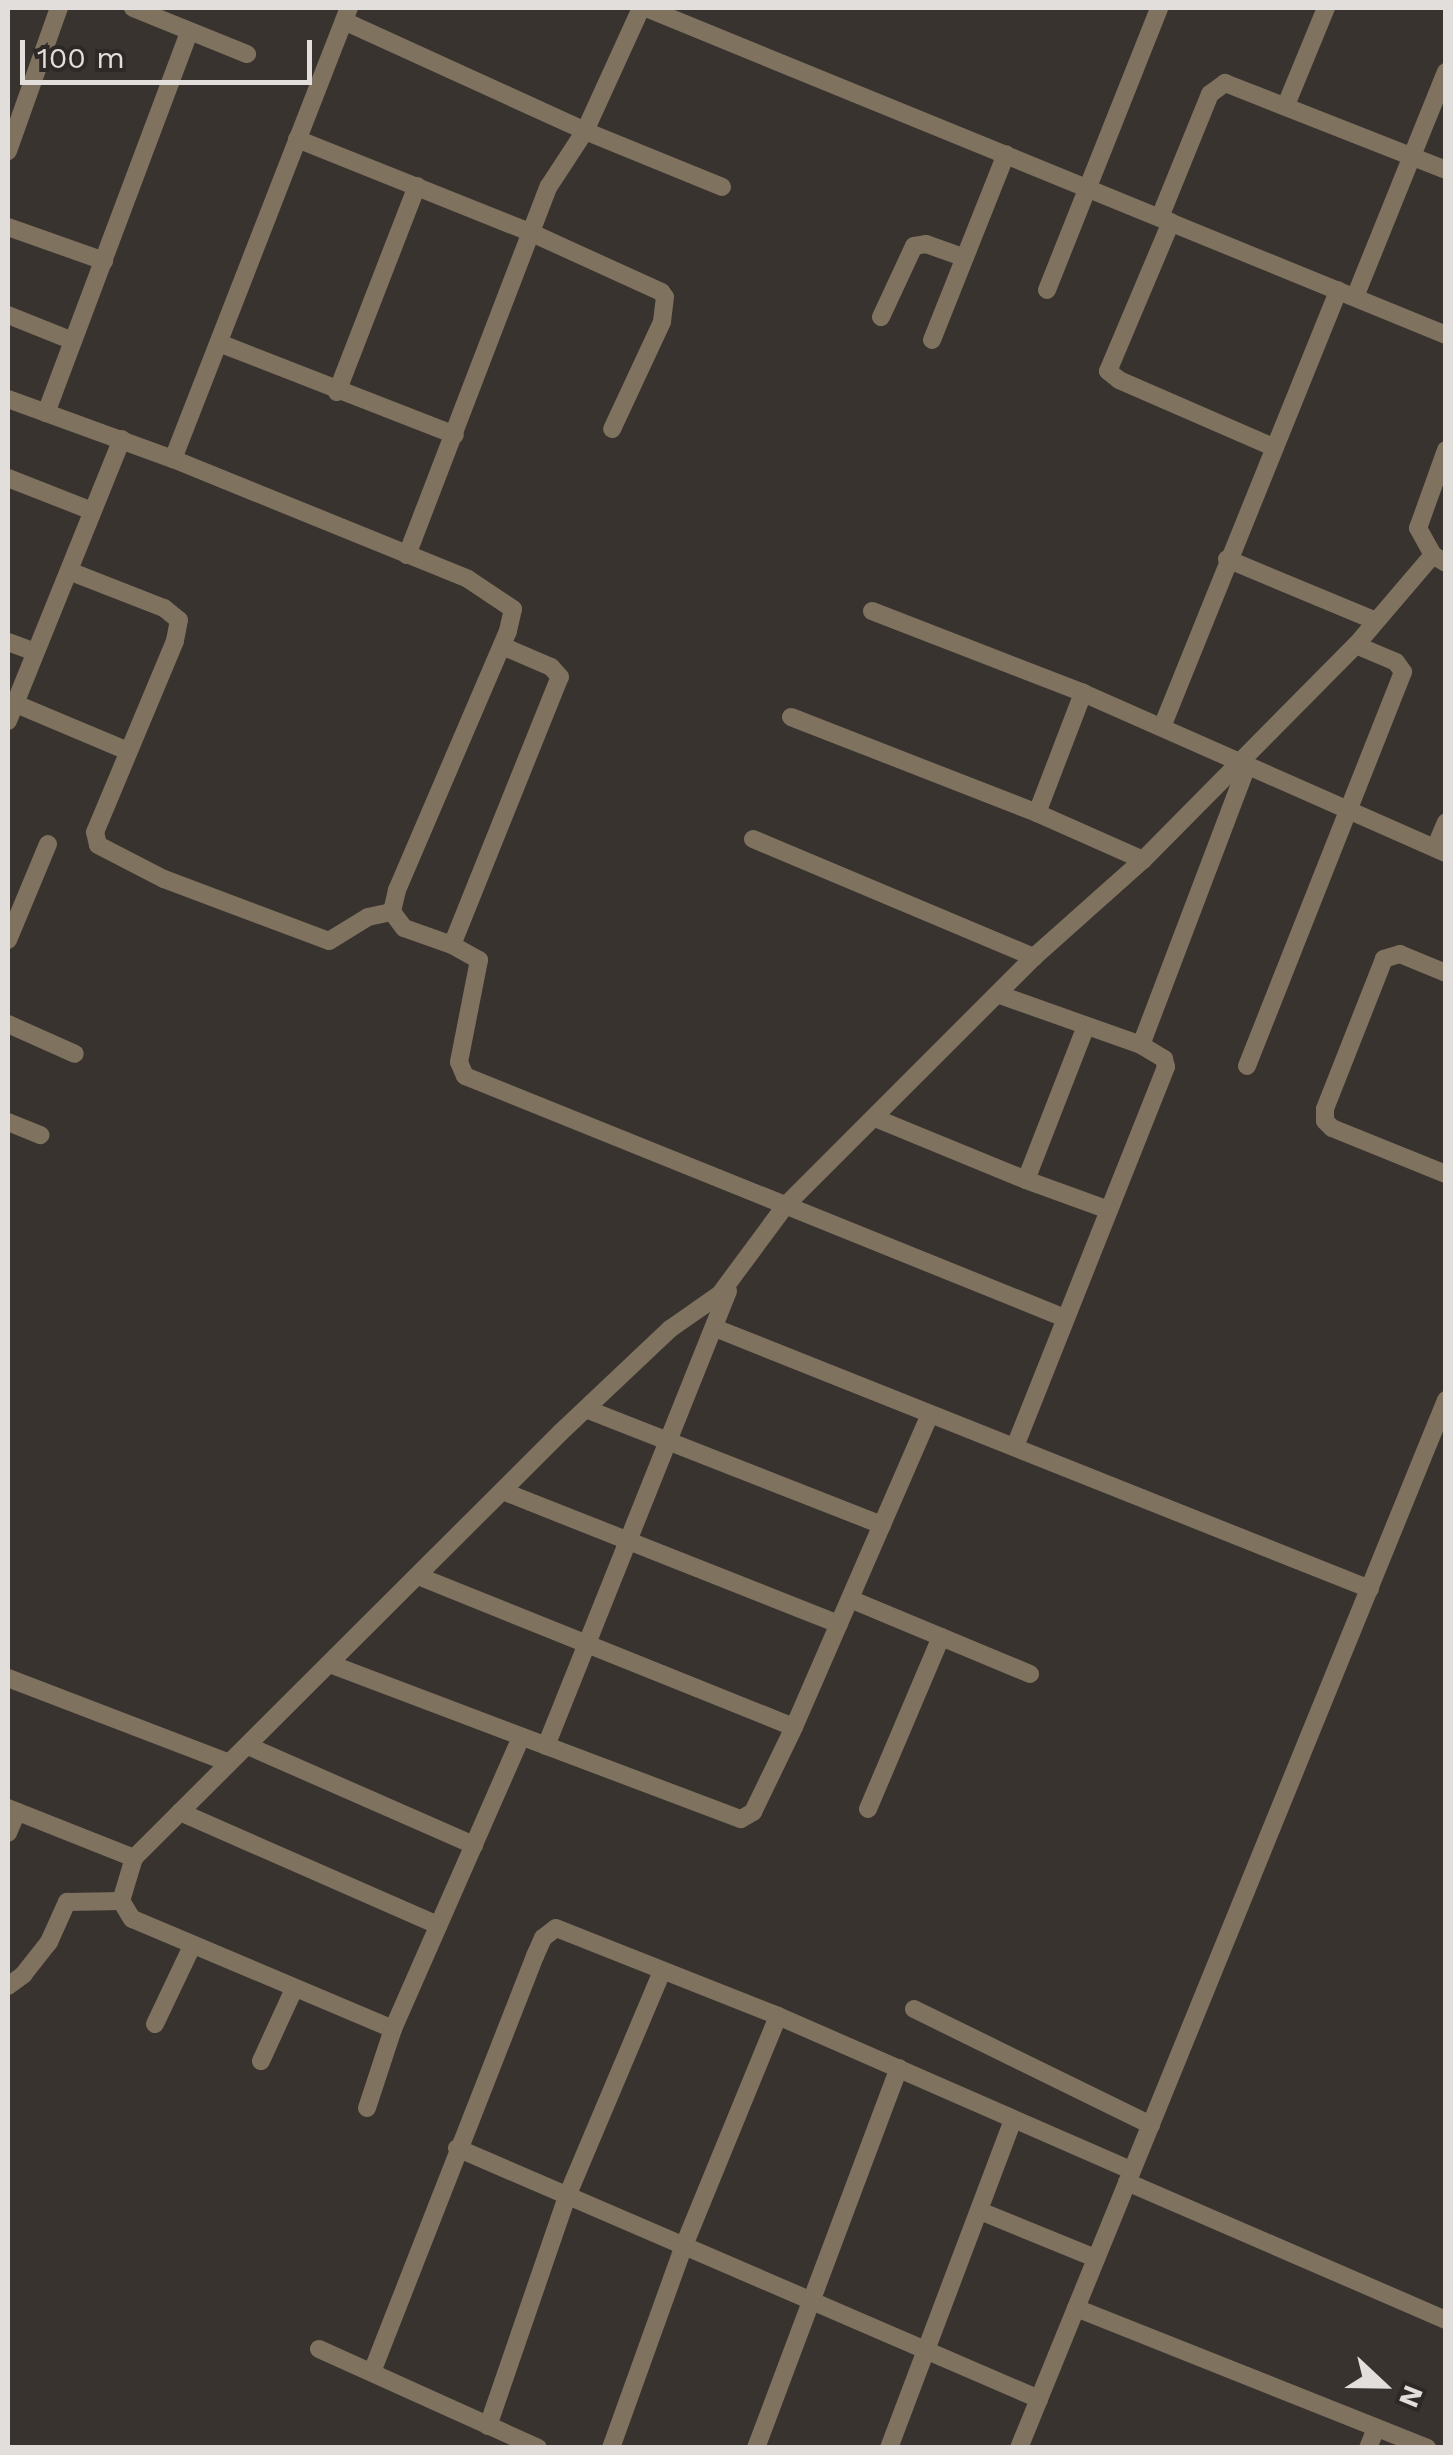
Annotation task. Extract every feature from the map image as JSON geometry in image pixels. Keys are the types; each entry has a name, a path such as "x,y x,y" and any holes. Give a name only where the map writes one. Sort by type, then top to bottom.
{"street":[{"path":"8,151 59,8"},
{"path":"134,8 247,54"},
{"path":"408,555 556,171 585,131 643,8 1446,335"},
{"path":"1048,290 1158,8"},
{"path":"1286,105 1326,8"},
{"path":"173,459 346,14 585,131 722,186"},
{"path":"46,412 189,32"},
{"path":"1162,727 1274,447 1411,157 1446,72"},
{"path":"1274,447 1118,380 1108,370 1217,87 1235,84 1446,170"},
{"path":"296,139 534,234 651,286 665,297 662,322 612,429"},
{"path":"932,340 1006,154"},
{"path":"336,392 417,186"},
{"path":"8,227 104,260"},
{"path":"881,317 914,246 926,244 965,258"},
{"path":"8,316 73,341"},
{"path":"219,343 456,436"},
{"path":"8,400 173,459 468,578 512,609 502,646 397,890 392,912 404,928 474,954 480,970 462,1040 459,1062 464,1076 1065,1318"},
{"path":"122,440 12,713 128,752"},
{"path":"393,2028 132,1919 121,1902 134,1858 586,1408 670,1329 710,1303 784,1206 1034,957 1241,766 1439,559 1418,528 1446,450"},
{"path":"8,478 92,511"},
{"path":"1227,559 1376,621"},
{"path":"68,570 164,608 179,620 175,641 95,832 104,850 169,881 329,941 368,916 392,912"},
{"path":"872,611 1083,693 1440,851 1446,822"},
{"path":"8,642 35,652"},
{"path":"1248,1066 1403,672 1396,662 1356,645"},
{"path":"452,945 558,688 558,670 502,646"},
{"path":"1037,813 1083,693"},
{"path":"791,717 1037,813 1142,860"},
{"path":"1141,1045 1241,766"},
{"path":"753,839 1034,957"},
{"path":"8,940 48,844"},
{"path":"1446,973 1400,954 1384,959 1325,1110 1325,1121 1332,1128 1446,1174"},
{"path":"1000,995 1141,1045 1164,1059 1166,1067 1016,1446"},
{"path":"8,1024 75,1054"},
{"path":"1026,1180 1086,1026"},
{"path":"875,1118 1109,1210"},
{"path":"8,1122 41,1135"},
{"path":"546,1746 716,1328 731,1280"},
{"path":"716,1328 1370,1589"},
{"path":"1019,2448 1446,1400"},
{"path":"586,1408 882,1526"},
{"path":"330,1664 699,1808 741,1819 753,1812 794,1727 930,1414"},
{"path":"505,1492 838,1624"},
{"path":"418,1576 794,1727"},
{"path":"850,1599 1030,1674"},
{"path":"868,1809 941,1637"},
{"path":"8,1678 227,1762"},
{"path":"367,2108 393,2028 521,1738"},
{"path":"248,1746 474,1845"},
{"path":"8,1833 12,1810 134,1858"},
{"path":"180,1812 438,1925"},
{"path":"8,1986 23,1975 50,1942 67,1902 121,1902"},
{"path":"372,2372 457,2148 549,1931 568,1931 898,2068 1446,2320"},
{"path":"155,2024 192,1946"},
{"path":"488,2426 568,2194 662,1971"},
{"path":"261,2061 294,1989"},
{"path":"914,2009 1151,2125"},
{"path":"610,2448 685,2243 778,2016"},
{"path":"756,2448 898,2068"},
{"path":"889,2448 1013,2120"},
{"path":"457,2148 685,2243 1039,2399"},
{"path":"980,2211 1095,2258"},
{"path":"1076,2308 1427,2448"},
{"path":"319,2349 538,2448"},
{"path":"1368,2448 1376,2428"}]}
